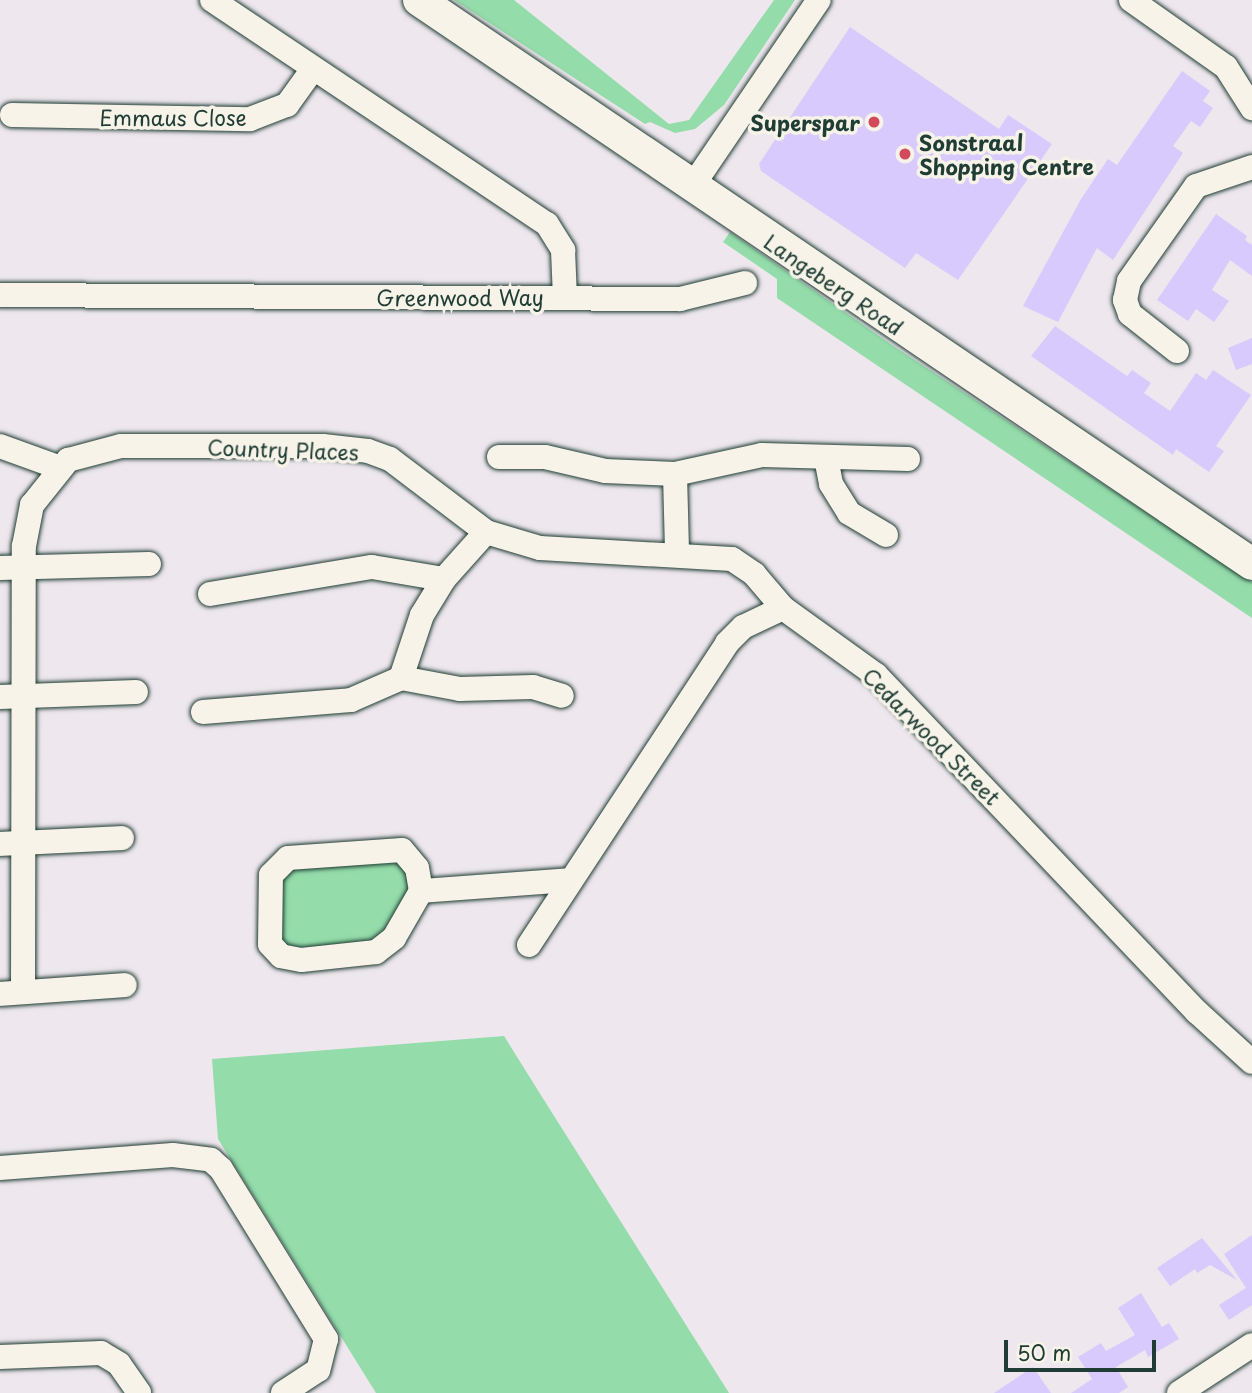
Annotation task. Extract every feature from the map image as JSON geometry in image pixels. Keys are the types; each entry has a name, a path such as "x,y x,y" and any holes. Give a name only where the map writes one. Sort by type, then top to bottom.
{"main road":[{"name":"Langeberg Road","path":"419,0 691,188 1252,564"}],"street":[{"name":"Greenwood Way","path":"0,295 565,298 563,250 547,225 212,0"},
{"path":"691,188 819,0"},
{"path":"1131,0 1226,67 1252,108"},
{"name":"Emmaus Close","path":"12,115 250,119 287,105 313,69"},
{"path":"1177,351 1130,314 1125,300 1129,281 1196,186 1252,167"},
{"path":"565,298 680,299 745,283"},
{"path":"0,446 58,467 32,505 12,567 12,993 125,985"},
{"name":"Country Places","path":"58,467 83,454 121,446 349,447 390,459 486,532"},
{"path":"499,457 563,459 604,471 675,474 735,458 908,459"},
{"path":"826,458 839,500 849,513 886,535"},
{"path":"401,678 414,631 444,579 486,532 540,548 677,553 675,474"},
{"name":"Cedarwood Street","path":"677,553 719,556 754,574 783,608 876,676 1198,1012 1252,1062"},
{"path":"12,567 149,564"},
{"path":"210,594 365,567 444,579"},
{"path":"529,945 727,643 743,627 783,608"},
{"path":"203,712 351,700 401,678 460,689 533,687 562,696"},
{"path":"12,697 136,692"},
{"path":"12,844 122,838"},
{"path":"402,850 416,868 421,891 394,938 376,952 300,960 281,956 270,944 269,885 274,869 288,858 402,850"},
{"path":"421,891 571,880"},
{"path":"0,1168 173,1155 211,1160 221,1169 326,1339 318,1370 283,1393"},
{"path":"1179,1393 1252,1345"},
{"path":"0,1357 100,1353 119,1364 139,1393"}],"green space":[{"path":"454,0 514,0 669,124 689,120 774,0 795,0 724,105 695,129 675,133 650,122 645,124"},
{"path":"730,232 895,347 1252,582 1252,618 777,298 777,279 723,242"},
{"path":"400,857 412,888 384,939 288,950 277,933 282,870"},
{"path":"504,1036 729,1393 376,1393 218,1139 212,1059"}],"building":[{"name":"Sonstraal Shopping Centre","path":"850,27 999,129 1008,115 1052,144 958,280 916,253 905,268 761,171 759,164"},
{"path":"1182,71 1210,91 1203,101 1213,108 1200,127 1191,121 1173,146 1183,153 1113,260 1097,248 1058,322 1023,306 1081,199 1108,159 1117,165"},
{"path":"1216,214 1247,236 1245,240 1252,245 1252,276 1230,260 1212,290 1229,301 1214,322 1196,309 1188,321 1157,300"},
{"path":"1055,326 1127,376 1132,370 1151,383 1144,393 1170,411 1196,373 1206,380 1213,370 1251,395 1216,446 1224,451 1209,472 1176,449 1173,455 1031,356"},
{"path":"1252,338 1252,364 1236,370 1228,348"},
{"path":"1252,1235 1252,1305 1229,1320 1219,1305 1246,1288 1224,1254"},
{"path":"1202,1238 1237,1280 1210,1265 1197,1273 1195,1269 1170,1286 1157,1268"},
{"path":"1141,1293 1162,1327 1169,1323 1179,1339 1148,1357 1145,1350 1116,1367 1128,1387 1119,1393 1071,1393 1092,1379 1078,1357 1101,1343 1106,1351 1135,1335 1118,1308"},
{"path":"1033,1367 1051,1393 994,1393"}],"place":[{"name":"Superspar","path":"874,122"},
{"name":"Sonstraal Shopping Centre","path":"905,154"}]}
